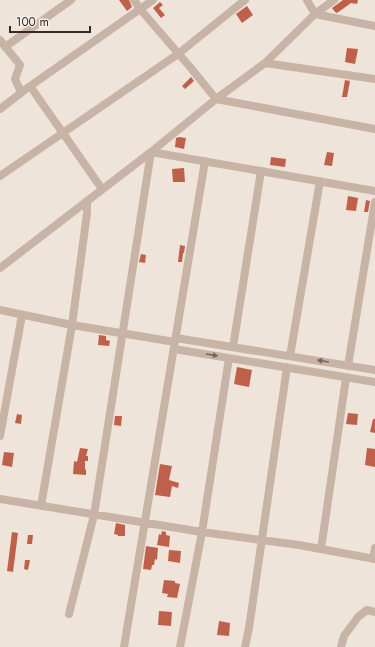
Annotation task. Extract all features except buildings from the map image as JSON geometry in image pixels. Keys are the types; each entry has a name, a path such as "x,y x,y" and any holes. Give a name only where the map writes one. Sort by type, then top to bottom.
{"street":[{"path":"5,47 71,0"},
{"path":"134,0 216,99 375,128"},
{"path":"0,109 30,86 153,0"},
{"path":"0,176 178,54 244,0"},
{"path":"307,0 315,14 375,26"},
{"path":"0,268 265,62 315,14 334,0"},
{"path":"0,40 20,65 15,79 22,92"},
{"path":"265,62 375,79"},
{"path":"30,86 102,189"},
{"path":"151,152 375,191"},
{"path":"69,614 94,514 151,152"},
{"path":"124,647 205,161"},
{"path":"233,347 261,171"},
{"path":"290,356 320,181"},
{"path":"41,506 72,325 87,213 87,201"},
{"path":"348,366 375,202"},
{"path":"0,310 72,325 175,343 230,358 375,382"},
{"path":"0,436 22,314"},
{"path":"175,343 233,347 375,370"},
{"path":"180,647 202,532 230,358"},
{"path":"245,647 287,367"},
{"path":"321,550 346,378"},
{"path":"0,499 374,559 375,548"},
{"path":"341,647 344,636 358,617 367,610 375,612"}]}
